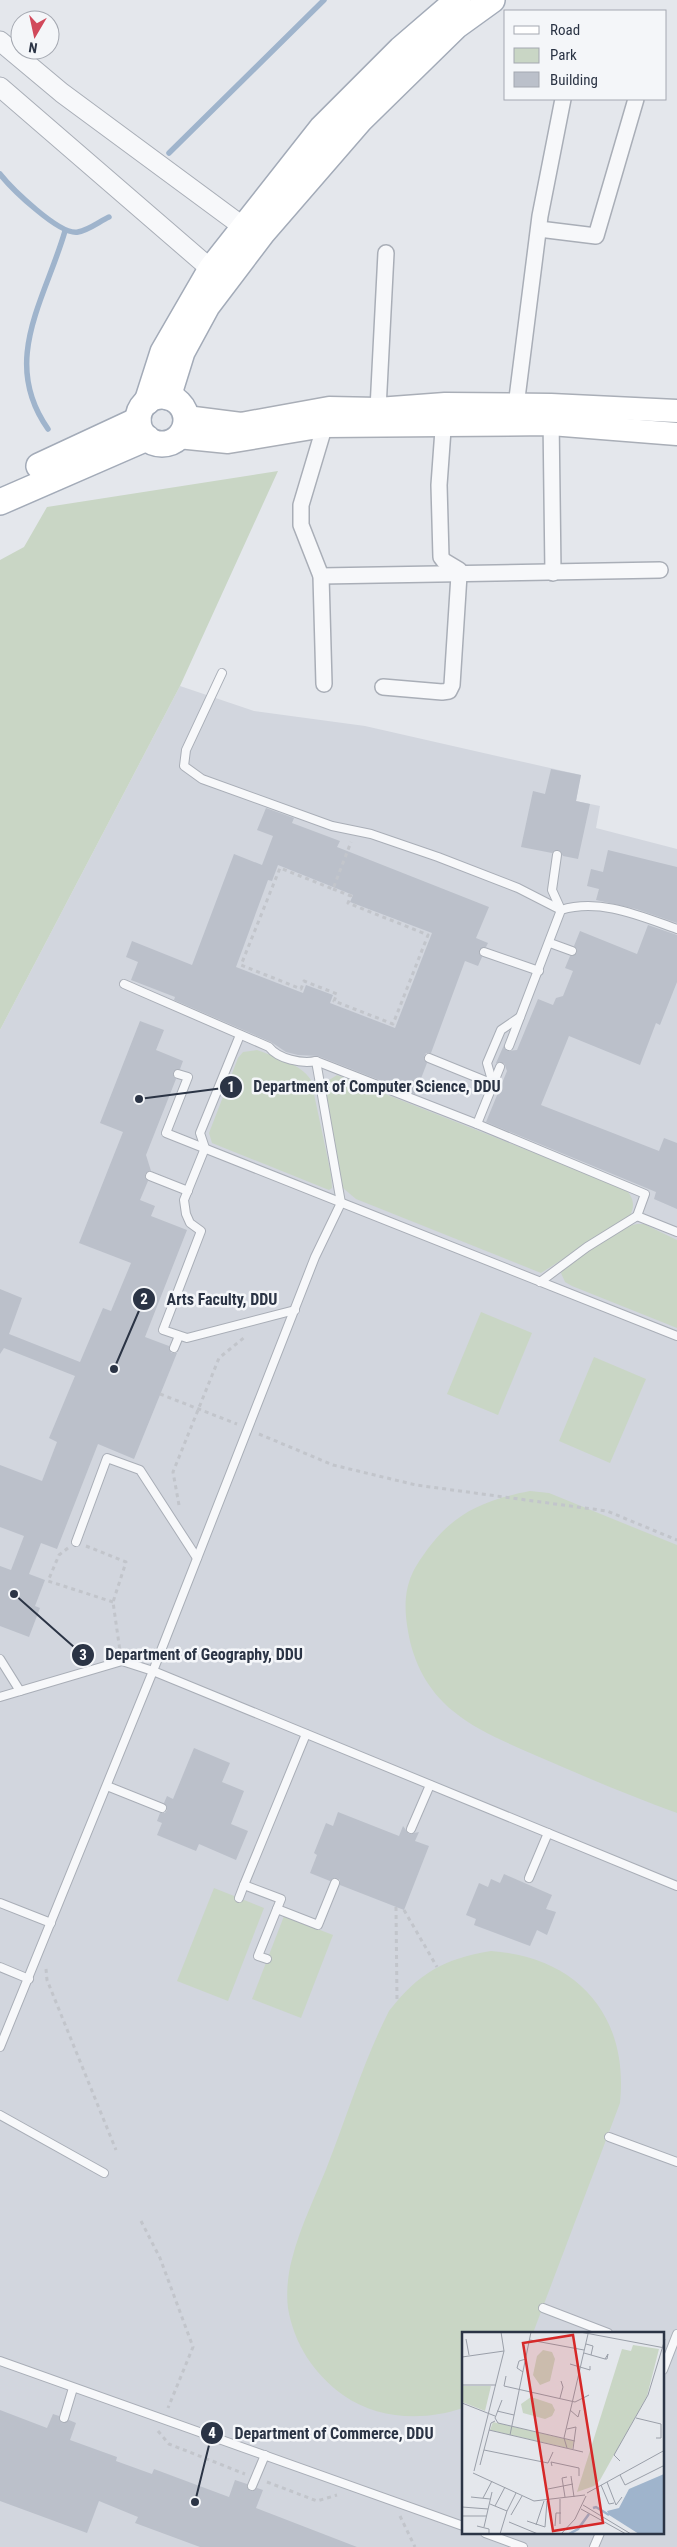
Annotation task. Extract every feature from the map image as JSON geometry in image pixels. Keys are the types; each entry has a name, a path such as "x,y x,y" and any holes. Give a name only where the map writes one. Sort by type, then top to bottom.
{"main road":[{"path":"0,502 150,414 207,306 218,275 251,233 322,128 413,38 458,0"},
{"path":"251,233 360,120 456,26 492,0"},
{"path":"0,484 150,414 179,404 182,427"},
{"path":"327,417 378,409 444,415 516,406 551,415 677,434"},
{"path":"150,414 158,443 165,444 182,427 327,417 551,415 677,411"}],"street":[{"path":"0,41 62,93 251,233"},
{"path":"0,87 218,275"},
{"path":"516,406 539,228 563,100"},
{"path":"539,228 596,236 636,100"},
{"path":"378,409 386,253"},
{"path":"383,687 449,691 452,685 459,575 455,566 447,564 441,557 439,485 444,415"},
{"path":"551,415 553,572"},
{"path":"324,684 321,576 300,518 301,505 327,417"},
{"path":"321,576 660,570"}],"lane":[{"path":"222,673 186,750 184,766 202,779 332,826 371,834 438,857 518,888 561,910 577,905 600,906 640,914 677,929"},
{"path":"508,1046 550,943 561,910 552,890 557,855"},
{"path":"550,943 572,951"},
{"path":"484,952 539,971"},
{"path":"124,984 269,1047 273,1052 304,1063 316,1061 477,1124 646,1194 637,1216 587,1246 540,1282"},
{"path":"493,1084 487,1063 501,1030 520,1017"},
{"path":"240,1035 200,1133 205,1148 184,1200 186,1214 190,1223 201,1231 163,1330 186,1338 295,1310"},
{"path":"429,1058 493,1084"},
{"path":"0,2047 153,1671 315,1257 341,1203 316,1061"},
{"path":"477,1124 500,1068"},
{"path":"178,1074 188,1077 166,1134 677,1336"},
{"path":"150,1176 188,1191"},
{"path":"637,1216 677,1231"},
{"path":"174,1348 179,1336"},
{"path":"127,1465 130,1457"},
{"path":"76,1542 107,1458 140,1470 197,1558"},
{"path":"0,1659 20,1691"},
{"path":"0,1697 122,1661 153,1671 677,1886"},
{"path":"239,1898 306,1734"},
{"path":"411,1829 430,1785"},
{"path":"107,1786 162,1808"},
{"path":"529,1878 548,1833"},
{"path":"277,1909 318,1927 335,1883"},
{"path":"244,1885 281,1899 258,1956 267,1959"},
{"path":"0,1903 52,1923"},
{"path":"0,1967 29,1978"},
{"path":"0,2115 104,2173"},
{"path":"609,2137 677,2162"},
{"path":"542,2308 605,2332"},
{"path":"666,2356 677,2334"},
{"path":"0,2361 462,2526"},
{"path":"64,2418 73,2388"},
{"path":"252,2486 265,2455"},
{"path":"488,2534 523,2547"},
{"path":"594,2547 600,2534"}],"path":[{"path":"333,889 355,832"},
{"path":"280,868 333,889 351,896 348,903 428,934 393,1024 334,1001 337,994 304,981 301,989 242,965 280,868"},
{"path":"184,1538 173,1472 219,1358 272,1316"},
{"path":"160,1394 247,1428 332,1465 416,1485 608,1511 677,1540"},
{"path":"113,1602 48,1581 58,1555 76,1542 126,1562 113,1602 122,1661"},
{"path":"396,1907 397,2000"},
{"path":"404,1910 437,1967"},
{"path":"44,1942 47,1980 116,2150"},
{"path":"141,2221 160,2258 193,2348 163,2420"},
{"path":"392,2500 415,2547"}],"shaded area":[{"path":"180,686 254,711 365,726 581,775 576,801 600,806 596,828 677,849 677,2547 0,2547 0,1030"}],"green space":[{"path":"278,471 180,686 0,1030 0,560 24,547 47,507"},
{"path":"257,1050 294,1065 311,1080 331,1174 332,1188 329,1190 212,1143 209,1133 238,1058 243,1052"},
{"path":"337,1075 626,1189 633,1202 631,1213 629,1217 541,1273 356,1199 343,1188 325,1090 326,1082"},
{"path":"644,1224 677,1240 677,1328 572,1286 565,1282 561,1273 568,1265 624,1227"},
{"path":"481,1312 532,1333 498,1415 447,1394"},
{"path":"594,1357 646,1379 610,1463 559,1441"},
{"path":"530,1491 549,1493 677,1545 677,1813 624,1793 482,1731 444,1703 429,1685 418,1665 410,1643 406,1607 407,1591 415,1568 438,1537 462,1515 492,1501"},
{"path":"214,1888 264,1908 228,2001 177,1981"},
{"path":"284,1916 333,1935 301,2018 252,1999"},
{"path":"491,1951 522,1956 549,1965 572,1979 591,1997 606,2018 616,2043 621,2072 620,2103 533,2332 462,2332 462,2408 433,2415 402,2416 386,2414 357,2403 343,2395 314,2368 300,2346 291,2321 288,2308 288,2277 295,2247 365,2066 389,2011 422,1977 446,1963"}],"building":[{"path":"551,769 581,775 576,801 590,804 578,859 563,856 558,850 552,853 521,847 533,791 545,794"},
{"path":"266,808 294,818 292,823 340,841 337,847 489,907 476,938 488,943 486,947 479,950 482,957 478,966 465,961 431,1053 426,1053 424,1056 427,1063 415,1094 318,1056 286,1052 271,1042 174,1000 175,997 131,980 138,962 126,957 132,941 192,965 234,854 262,865 273,836 257,830","holes":["278,865 353,895 350,902 432,933 395,1028 330,1003 333,995 306,985 303,993 236,967 268,880 272,881"]},
{"path":"608,850 677,867 677,923 636,909 596,900 599,889 587,886 591,869 603,872"},
{"path":"648,925 677,935 677,982 660,1025 656,1023 640,1065 569,1036 541,1105 659,1151 664,1138 677,1143 677,1209 654,1199 656,1192 486,1122 507,1071 504,1063 496,1063 504,1045 507,1051 517,1050 538,999 553,1005 556,998 563,996 573,971 565,968 570,956 577,953 574,946 580,931 637,954"},
{"path":"140,1021 164,1030 156,1050 183,1061 180,1069 173,1072 176,1079 146,1155 151,1171 145,1174 148,1181 140,1200 155,1206 151,1216 187,1230 145,1337 169,1346 171,1353 177,1353 134,1459 98,1444 57,1549 41,1543 29,1574 45,1580 35,1606 40,1608 29,1637 0,1626 0,1566 11,1570 24,1536 0,1527 0,1465 42,1481 57,1442 49,1438 75,1376 4,1348 0,1354 0,1289 22,1298 9,1334 80,1362 103,1308 111,1311 131,1263 79,1243 123,1132 100,1123"},
{"path":"194,1748 230,1763 222,1782 244,1791 231,1824 248,1831 236,1860 199,1844 196,1851 157,1835 162,1823 157,1821 160,1813 165,1813 167,1810 164,1803 167,1796 173,1799"},
{"path":"338,1812 399,1836 403,1826 409,1834 419,1832 415,1841 429,1846 404,1910 340,1885 340,1880 337,1878 330,1881 310,1873 317,1855 314,1853 326,1823 333,1826"},
{"path":"504,1874 552,1895 546,1909 556,1912 547,1935 537,1930 530,1946 474,1925 476,1919 466,1915 479,1883 488,1887 491,1879 500,1883"},
{"path":"0,2410 47,2428 53,2414 59,2416 62,2423 69,2420 76,2423 70,2440 117,2457 116,2461 152,2474 154,2469 229,2497 235,2480 247,2484 250,2491 257,2488 263,2490 256,2508 357,2547 200,2547 135,2523 138,2517 99,2501 87,2533 0,2501"}],"waterway":[{"path":"169,153 324,0"},
{"path":"0,174 36,210 60,227 70,231 82,231 109,217"},
{"path":"48,429 34,404 28,379 27,355 31,330 38,306 65,231"}],"place":[{"name":"Department of Computer Science, DDU","path":"139,1099"},
{"name":"Arts Faculty, DDU","path":"114,1369"},
{"name":"Department of Geography, DDU","path":"14,1594"},
{"name":"Department of Commerce, DDU","path":"195,2502"}]}
